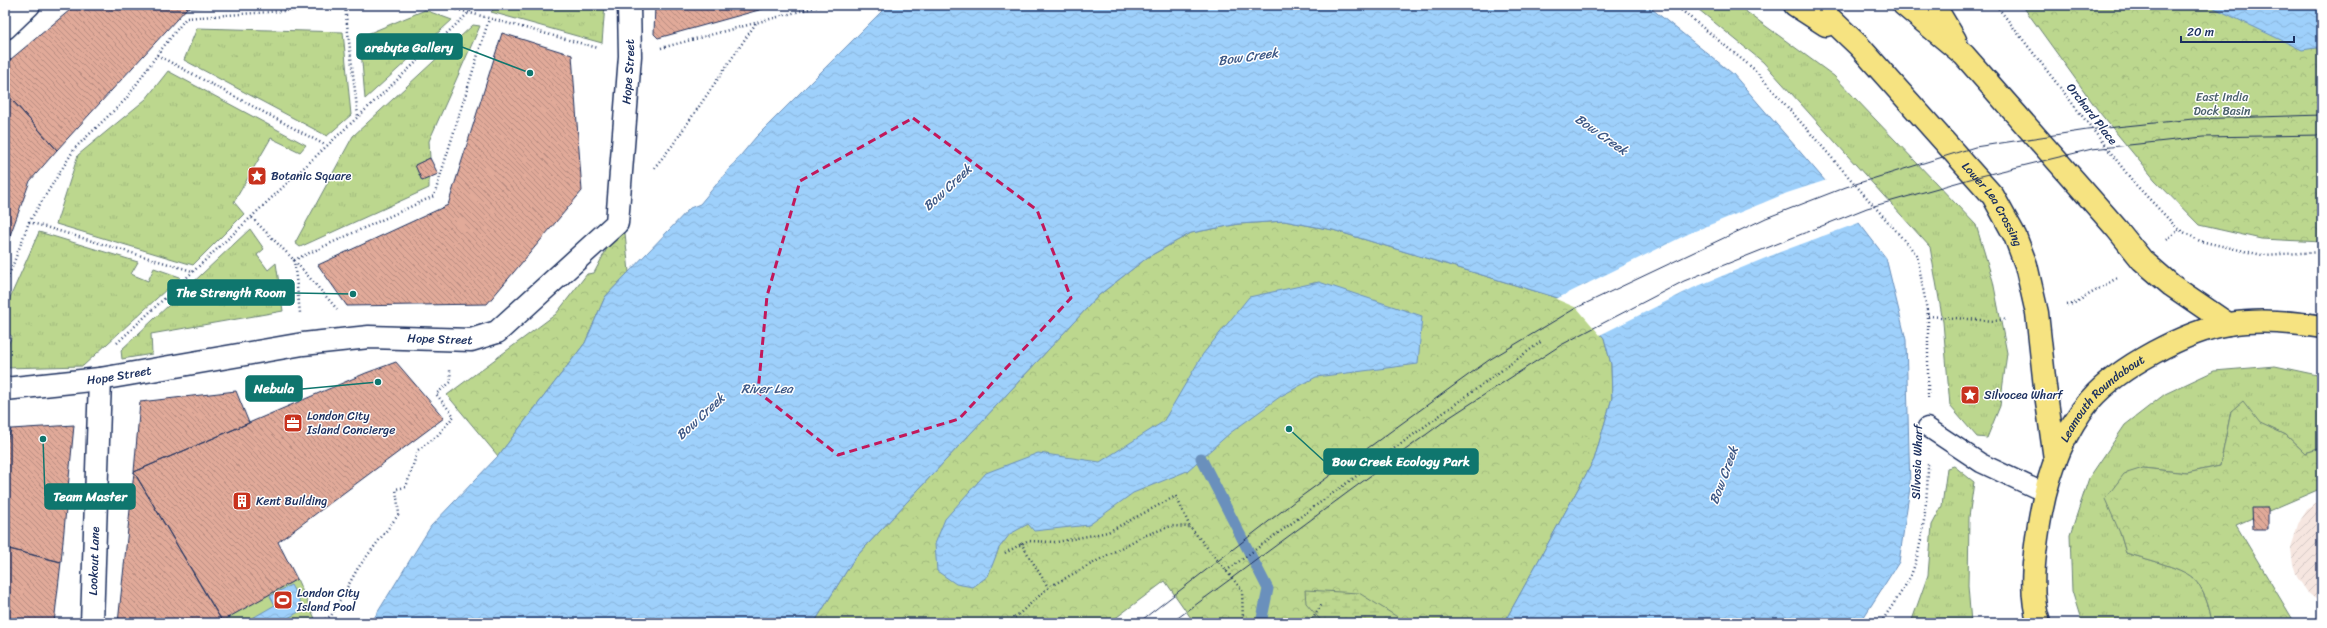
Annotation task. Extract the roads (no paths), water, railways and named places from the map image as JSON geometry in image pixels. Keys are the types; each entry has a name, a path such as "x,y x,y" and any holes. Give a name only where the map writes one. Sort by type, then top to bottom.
{"highway":[{"path":"1795,5 1859,46"},
{"name":"Lower Lea Crossing","path":"1816,5 1859,46 1993,196 2015,236 2026,265 2037,313 2044,387 2055,459"},
{"path":"1904,5 1964,55 2117,229 2142,260 2171,285 2228,324"},
{"path":"1934,5 1964,55"},
{"name":"Leamouth Roundabout","path":"2033,618 2035,549 2045,493 2055,459 2090,400 2116,376 2144,357 2189,337 2228,324 2288,321 2322,327"}],"street":[{"path":"5,28 30,5"},
{"name":"Hope Street","path":"5,389 100,379 303,344 362,338 471,340 497,332 617,223 630,56 629,5"},
{"name":"Lookout Lane","path":"92,623 100,379"}],"lane":[{"path":"1928,427 1981,463 2045,493"}],"water":[{"name":"River Lea","path":"888,5 1647,5 1733,74 1839,197 1886,258 1906,340 1910,488 1899,562 1860,623 1504,623 1594,460 1612,398 1611,364 1604,338 1578,307 1558,298 1333,230 1284,221 1239,224 1191,233 1148,257 1099,295 854,559 814,623 371,623 431,526 498,456 585,343 605,297 690,208 700,204 756,137"},
{"path":"2208,5 2322,5 2322,47 2302,50"},
{"path":"1319,282 1422,316 1418,364 1316,377 1281,396 1230,433 1187,471 1133,493 1089,525 1034,531 1028,524 1010,534 999,548 988,576 973,587 956,584 937,571 935,544 945,519 986,473 1038,453 1100,462 1163,422 1203,354 1249,297"},
{"path":"291,585 304,609 288,618 290,623 244,623 275,605 270,596"}],"waterway":[{"path":"1201,458 1268,589 1261,623"}],"tram line":[{"path":"1138,623 1295,501 1489,360 1576,308 1766,218 1846,187 1975,147 2087,130 2193,119 2322,115"},
{"path":"1171,623 1450,417 1561,345 1684,281 1867,208 1977,177 2092,149 2203,137 2322,135"}],"place":[{"name":"arebyte Gallery","path":"530,73"},
{"name":"Botanic Square","path":"257,176"},
{"name":"The Strength Room","path":"353,294"},
{"name":"Nebula","path":"378,382"},
{"name":"Silvocea Wharf","path":"1970,395"},
{"name":"London City Island Concierge","path":"293,423"},
{"name":"Bow Creek Ecology Park","path":"1289,429"},
{"name":"Team Master","path":"43,439"},
{"name":"Kent Building","path":"242,501"},
{"name":"London City Island Pool","path":"283,600"}],"water label":[{"name":"Bow Creek","path":"1248,56"},
{"name":"Bow Creek","path":"1602,134"},
{"name":"Bow Creek","path":"947,187"},
{"name":"Bow Creek","path":"700,416"},
{"name":"Bow Creek","path":"1723,475"}],"park label":[{"name":"East India Dock Basin","path":"2222,104"}]}
